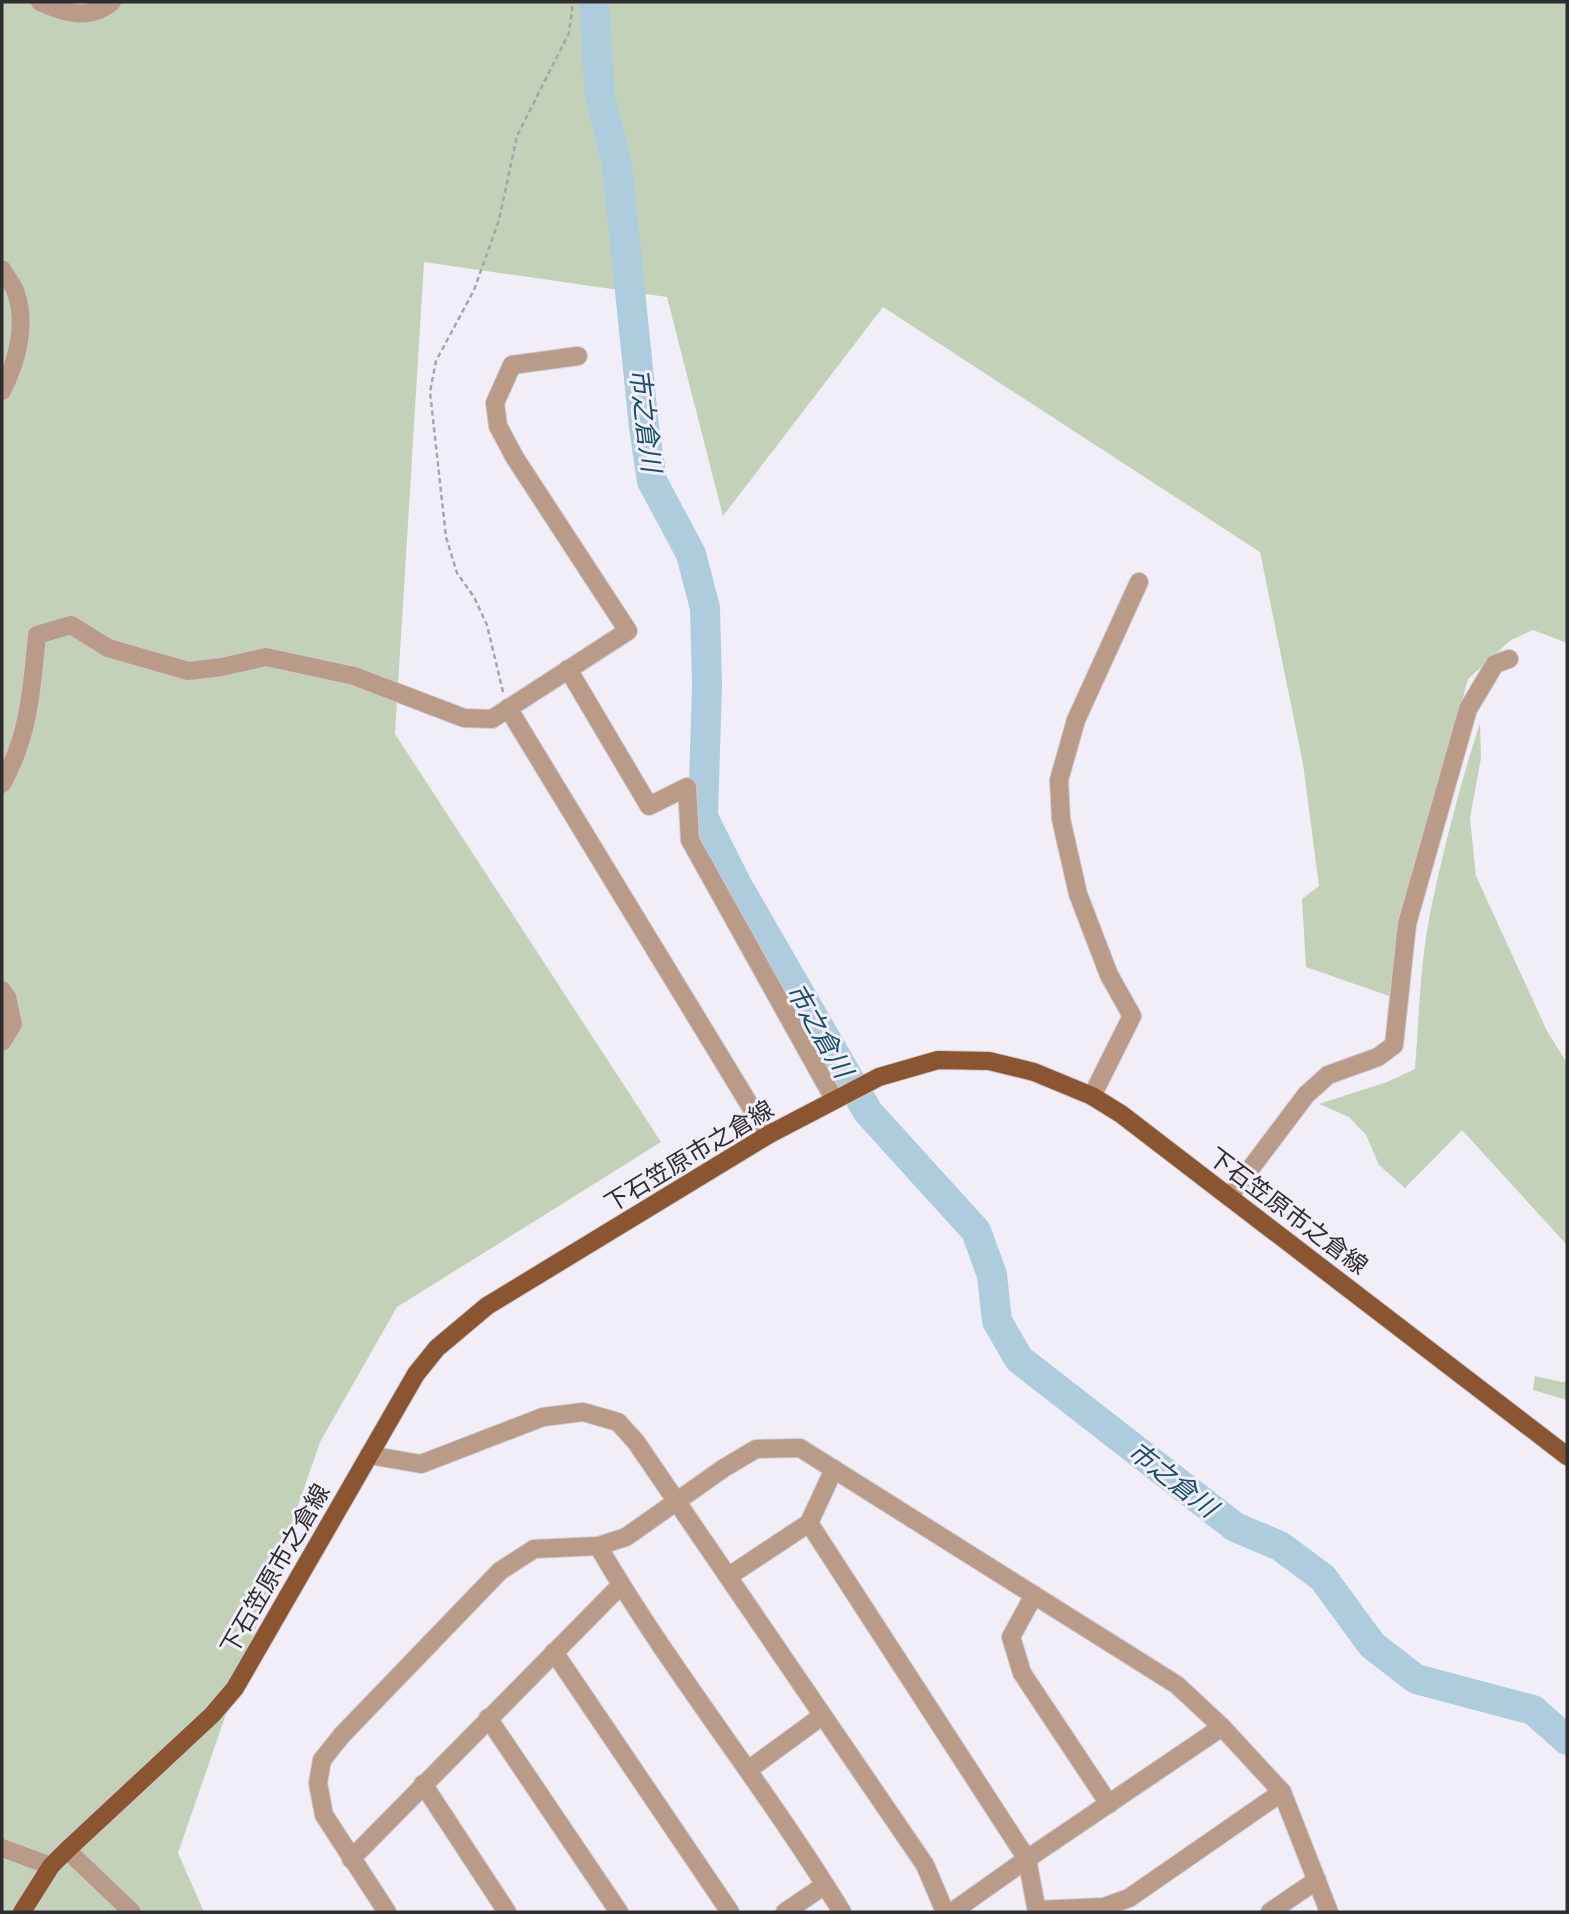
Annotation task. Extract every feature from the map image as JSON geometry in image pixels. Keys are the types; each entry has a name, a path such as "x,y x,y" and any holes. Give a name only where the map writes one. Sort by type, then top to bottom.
{"main road":[{"name":"下石笠原市之倉線","path":"22,1912 51,1867 67,1850 212,1715 235,1688 416,1374 437,1348 487,1306 768,1135 879,1077 938,1060 989,1061 1034,1072 1092,1096 1121,1114 1567,1456"}],"street":[{"path":"40,2 65,13 101,12 112,2"},
{"path":"2,269 16,292 22,330 10,374 2,391"},
{"path":"2,784 12,765 29,712 37,635 71,625 108,648 187,671 222,667 266,657 354,676 464,718 492,719 628,631 498,426 495,403 512,365 579,356"},
{"path":"1092,1096 1132,1016 1109,975 1078,894 1061,819 1059,780 1076,720 1139,582"},
{"path":"1229,1197 1306,1095 1328,1075 1378,1057 1394,1045 1407,924 1468,709 1495,664 1509,659"},
{"path":"568,669 649,806 687,787 690,840 834,1099"},
{"path":"508,708 768,1135"},
{"path":"2,990 7,997 13,1024 2,1042"},
{"path":"369,1455 421,1464 543,1417 583,1412 618,1422 636,1442 729,1576 925,1865 945,1912"},
{"path":"387,1912 324,1815 318,1783 322,1760 335,1744 500,1571 534,1549 598,1546 626,1537 724,1468 756,1449 800,1448 1177,1685 1222,1727 1282,1792 1329,1912"},
{"path":"729,1576 808,1523 834,1469"},
{"path":"808,1523 1027,1859 1037,1911 1104,1907 1129,1898 1282,1792"},
{"path":"598,1546 621,1585 842,1912"},
{"path":"351,1859 621,1585"},
{"path":"1034,1595 1011,1637 1022,1673 1109,1804"},
{"path":"554,1652 730,1912"},
{"path":"748,1770 822,1716"},
{"path":"488,1718 619,1912"},
{"path":"952,1912 1222,1727"},
{"path":"423,1784 507,1912"},
{"path":"2,1848 51,1867"},
{"path":"67,1850 132,1912"},
{"path":"1270,1912 1317,1880"},
{"path":"785,1912 825,1885"}],"path":[{"path":"508,708 487,625 474,597 457,573 446,537 430,392 436,361 474,290 496,230 517,136 569,33 573,2"}],"green space":[{"path":"2,2 1567,2 1567,643 1533,630 1511,640 1468,679 1404,915 1389,996 1306,967 1302,899 1319,886 1303,764 1260,552 883,307 723,516 667,297 424,262 395,734 661,1142 397,1307 320,1442 178,1853 204,1912 2,1912"},
{"path":"1480,723 1481,758 1470,818 1476,876 1547,1031 1567,1063 1567,1245 1462,1130 1405,1188 1379,1165 1366,1135 1349,1117 1319,1104 1387,1082 1415,1069 1422,972 1430,914 1452,818"},
{"path":"1535,1376 1567,1381 1567,1400 1533,1390"}],"waterway":[{"name":"市之倉川","path":"594,2 600,97 617,165 652,481 691,554 705,608 707,685 703,817 737,885 868,1112 976,1231 992,1275 997,1321 1019,1359 1235,1527 1280,1546 1323,1578 1372,1645 1416,1679 1533,1710 1567,1740"}]}
